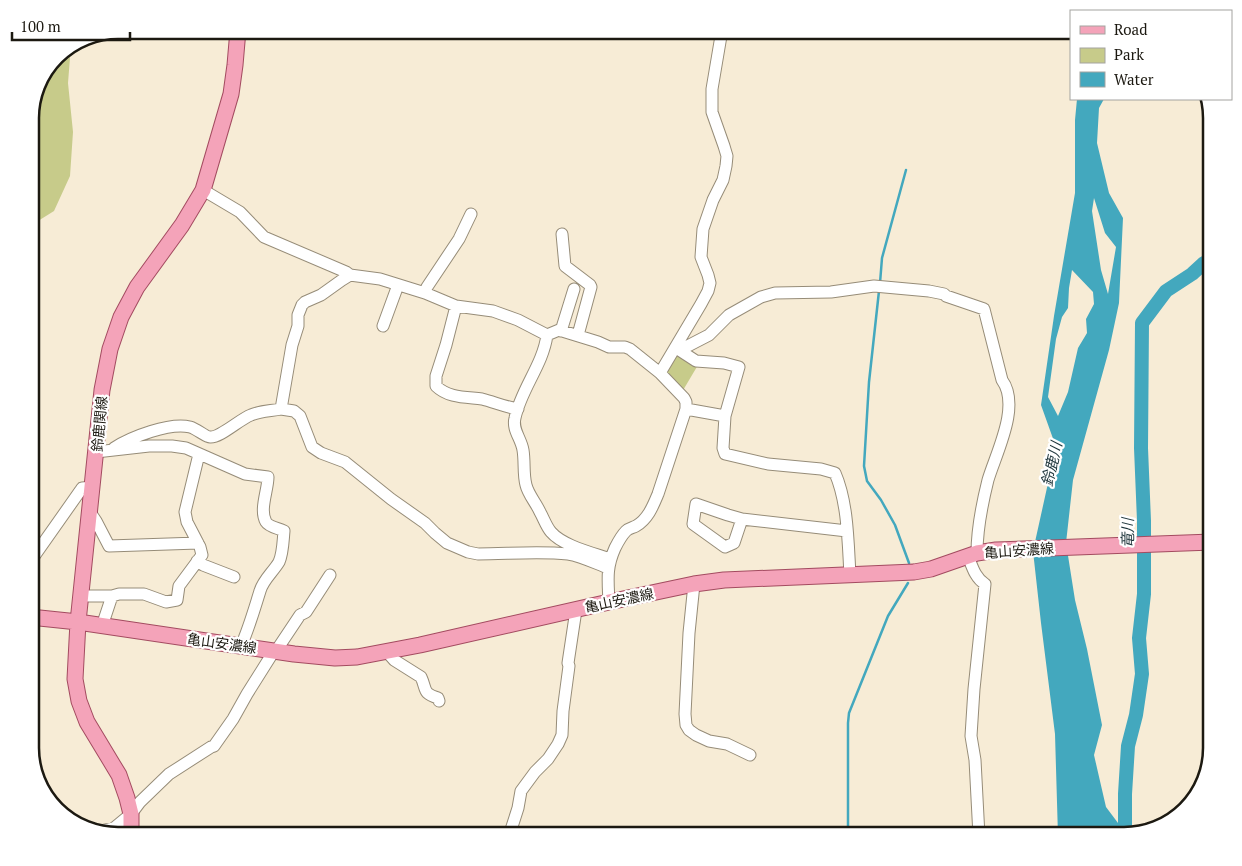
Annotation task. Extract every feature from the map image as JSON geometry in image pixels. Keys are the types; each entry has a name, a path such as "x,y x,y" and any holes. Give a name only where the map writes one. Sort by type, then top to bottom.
{"main road":[{"name":"鈴鹿関線","path":"131,827 131,814 119,775 87,722 79,701 75,679 78,622 93,487 103,451 104,378 110,349 120,317 137,287 182,225 203,190 231,94 237,39"},
{"name":"亀山安濃線","path":"39,618 275,651 335,658 357,657 694,584 751,578 914,572 931,570 973,554 996,550 1203,542"}],"street":[{"path":"660,373 678,349 708,291 710,283 701,257 703,229 713,200 723,180 727,156 712,112 712,89 720,39"},
{"path":"203,190 240,212 264,238 350,275 374,278 398,285 456,306 493,311 518,320 547,335 559,330 578,335 608,347 625,347 660,373 684,398 686,409 653,507 642,521 625,532 609,564 609,602"},
{"path":"425,294 427,287 459,239 471,214"},
{"path":"562,234 566,266 591,287 578,335"},
{"path":"281,409 292,345 298,326 298,315 302,305 321,295 350,275"},
{"path":"383,326 398,285"},
{"path":"678,349 709,335 728,315 775,293 831,292 879,286 944,294 984,309 1002,380 1007,390 1008,416 1006,429 986,489 973,554 980,580 985,584 971,736 975,760 979,827"},
{"path":"561,331 574,289"},
{"path":"456,306 436,376 436,386 448,394 481,399 518,408"},
{"path":"547,335 538,364 515,416 514,426 523,448 526,486 553,534 560,540 609,564"},
{"path":"678,349 696,361 724,364 739,368 725,416 723,448 725,454 768,464 835,473 841,486 850,574"},
{"path":"103,451 160,429 185,426 212,437 258,412 281,409 294,412 300,416 312,447 321,453 345,462 391,499 426,523 447,542 468,552 478,554 568,554 609,564"},
{"path":"686,409 725,416"},
{"path":"103,451 149,446 186,448 245,474 268,477 264,500 266,522 284,531 280,560 260,590 249,630 242,646"},
{"path":"88,596 144,594 166,602 177,600 180,586 202,555 187,522 185,512 199,454"},
{"path":"39,549 82,488 93,487"},
{"path":"742,518 734,544 725,548 693,524 696,504 742,518 847,531"},
{"path":"90,512 109,546 198,544"},
{"path":"197,561 234,577"},
{"path":"115,827 131,814 144,797 169,774 211,746 214,746 230,724 275,651 300,615 306,612 330,575"},
{"path":"694,584 688,632 686,725 689,730 703,739 727,744 750,755"},
{"path":"102,626 112,596"},
{"path":"512,827 521,791 548,759 562,735 568,663 576,610"},
{"path":"387,652 394,660 421,677 425,691 430,696 439,700"}],"green space":[{"path":"70,55 68,83 73,132 70,176 54,211 39,220 39,112 41,97 47,83 55,70"},
{"path":"676,355 698,365 682,392 666,372"}],"water":[{"path":"1077,100 1103,100 1099,108 1097,143 1109,193 1123,218 1119,303 1109,350 1073,480 1066,543 1075,600 1102,725 1094,755 1106,807 1121,827 1058,827 1055,734 1033,551 1056,447 1041,405 1075,193","holes":["1094,198 1105,233 1116,247 1108,294 1101,270 1092,211","1072,270 1093,292 1094,304 1086,319 1087,333 1078,348 1068,392 1058,416 1048,397 1056,339 1062,317 1068,308"]}],"waterway":[{"path":"880,283 882,258 906,170"},
{"name":"竜川","path":"1125,827 1128,746 1136,715 1142,674 1139,638 1144,594 1141,448 1142,323 1166,291 1192,274 1203,264"},
{"path":"879,291 869,382 864,466 867,481 881,500 895,525 909,563"},
{"path":"848,827 849,713 888,616 908,583"}],"water label":[{"name":"鈴鹿川","path":"1051,464"}]}
